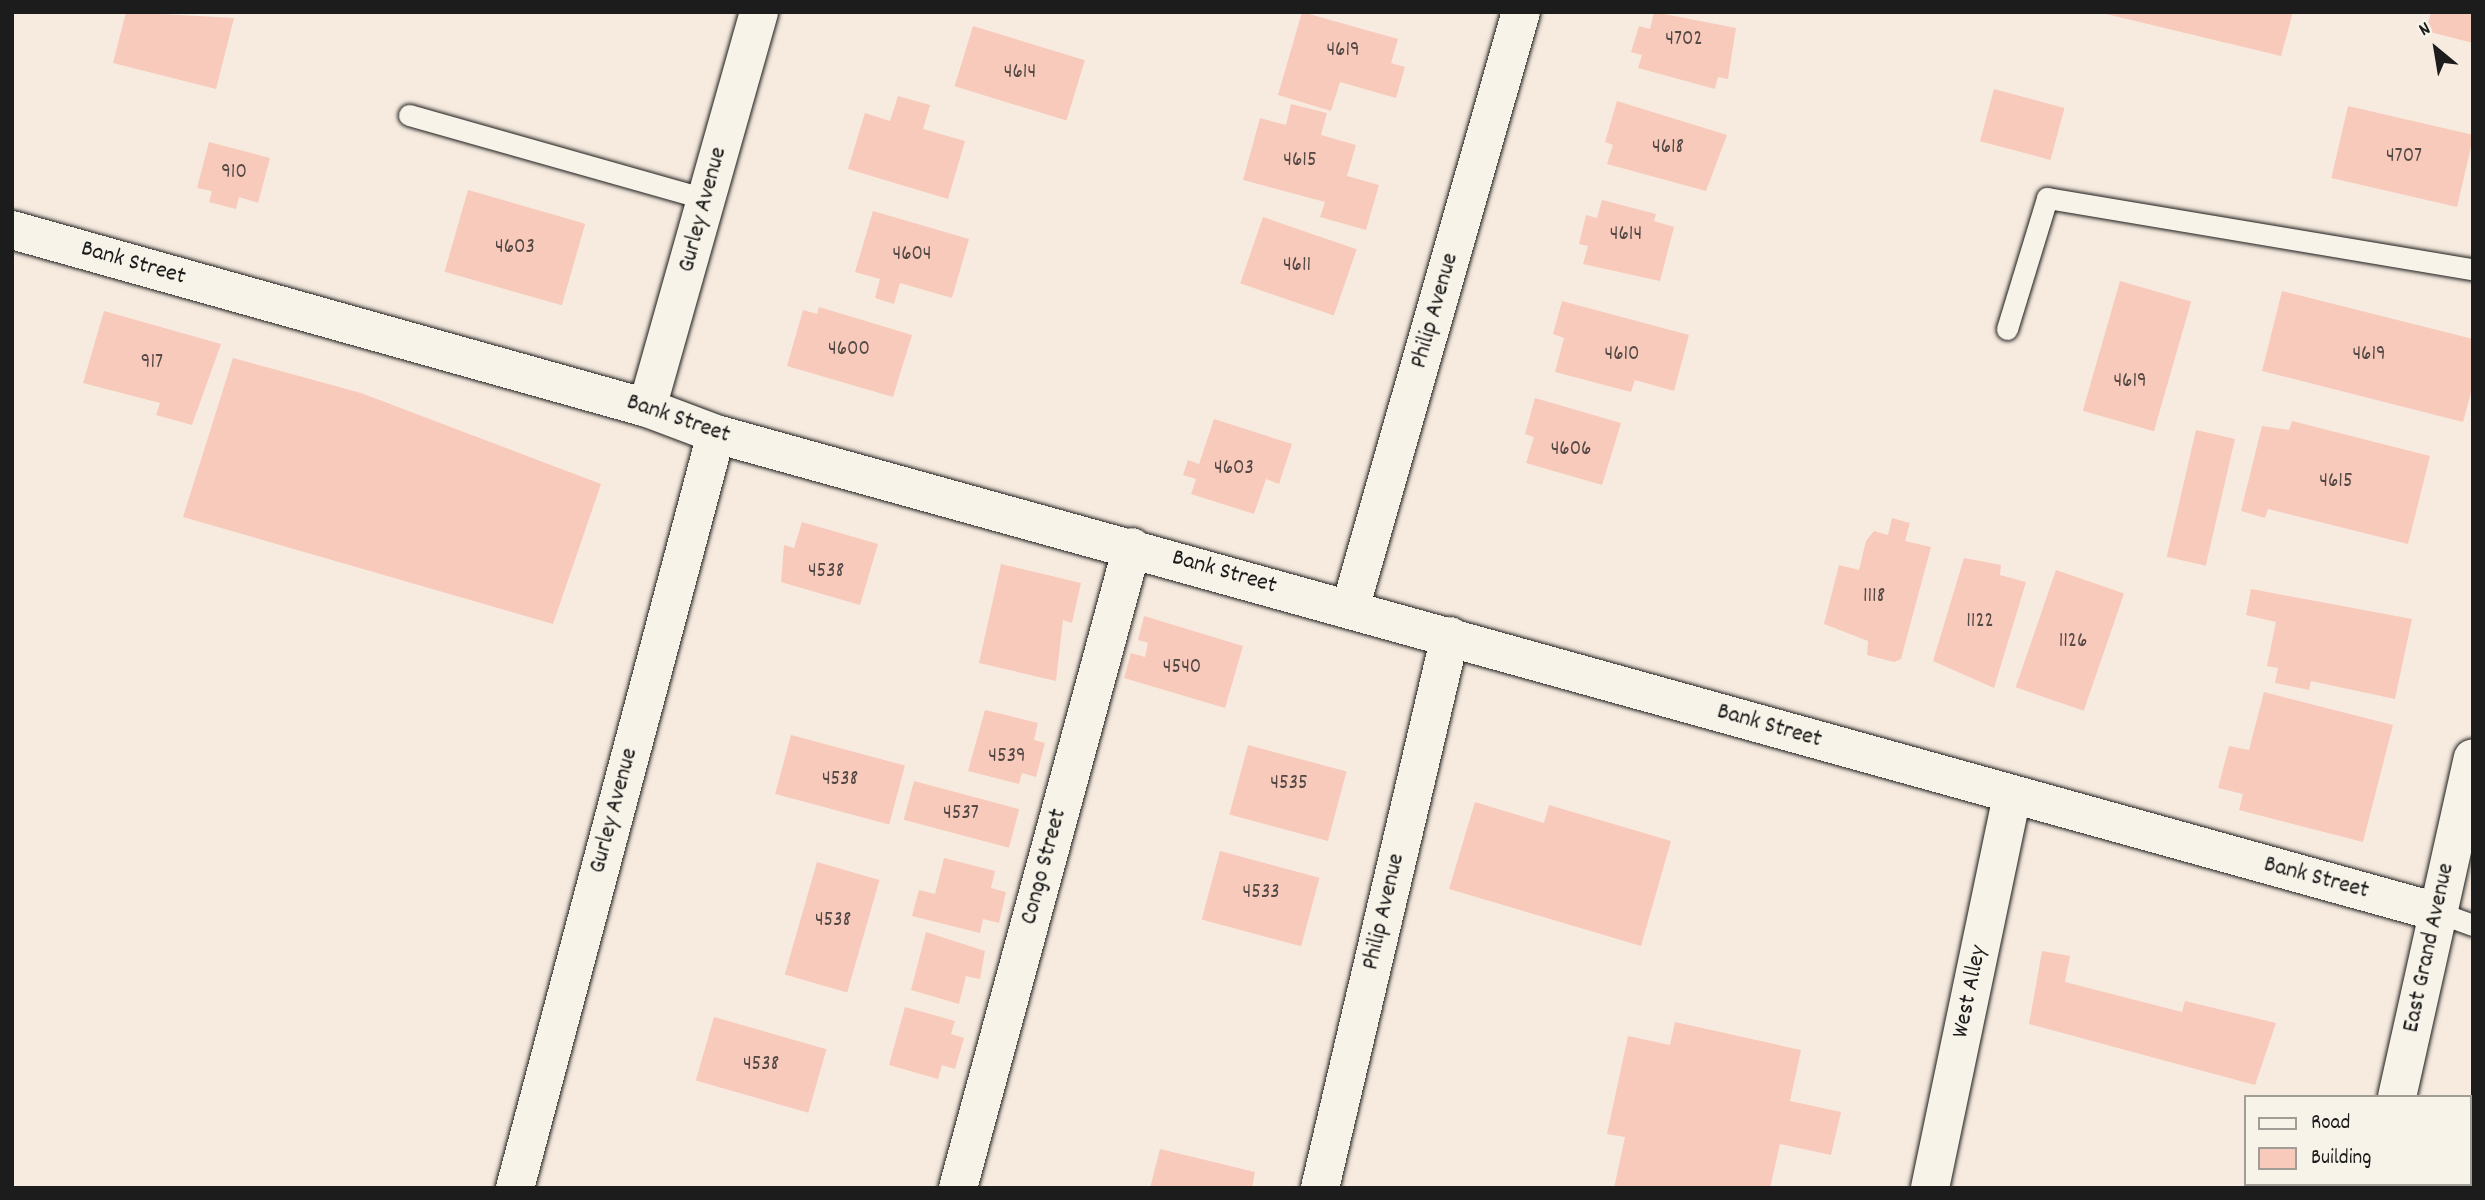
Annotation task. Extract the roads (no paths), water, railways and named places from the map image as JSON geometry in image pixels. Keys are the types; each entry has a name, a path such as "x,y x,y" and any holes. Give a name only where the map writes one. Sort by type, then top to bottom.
{"street":[{"name":"Gurley Avenue","path":"647,408 759,12"},
{"name":"Philip Avenue","path":"1350,609 1521,12"},
{"name":"Bank Street","path":"12,230 647,408 716,434 1450,636 2012,797 2437,912"},
{"name":"Gurley Avenue","path":"515,1188 716,434"},
{"name":"Congo Street","path":"958,1188 1132,547"},
{"name":"Philip Avenue","path":"1320,1188 1450,636"},
{"name":"East Grand Avenue","path":"2397,1095 2473,758"},
{"name":"West Alley","path":"1930,1188 2012,797"}],"lane":[{"path":"409,116 706,199"},
{"path":"2007,328 2047,198 2473,269"},
{"path":"2437,912 2473,925"}]}
